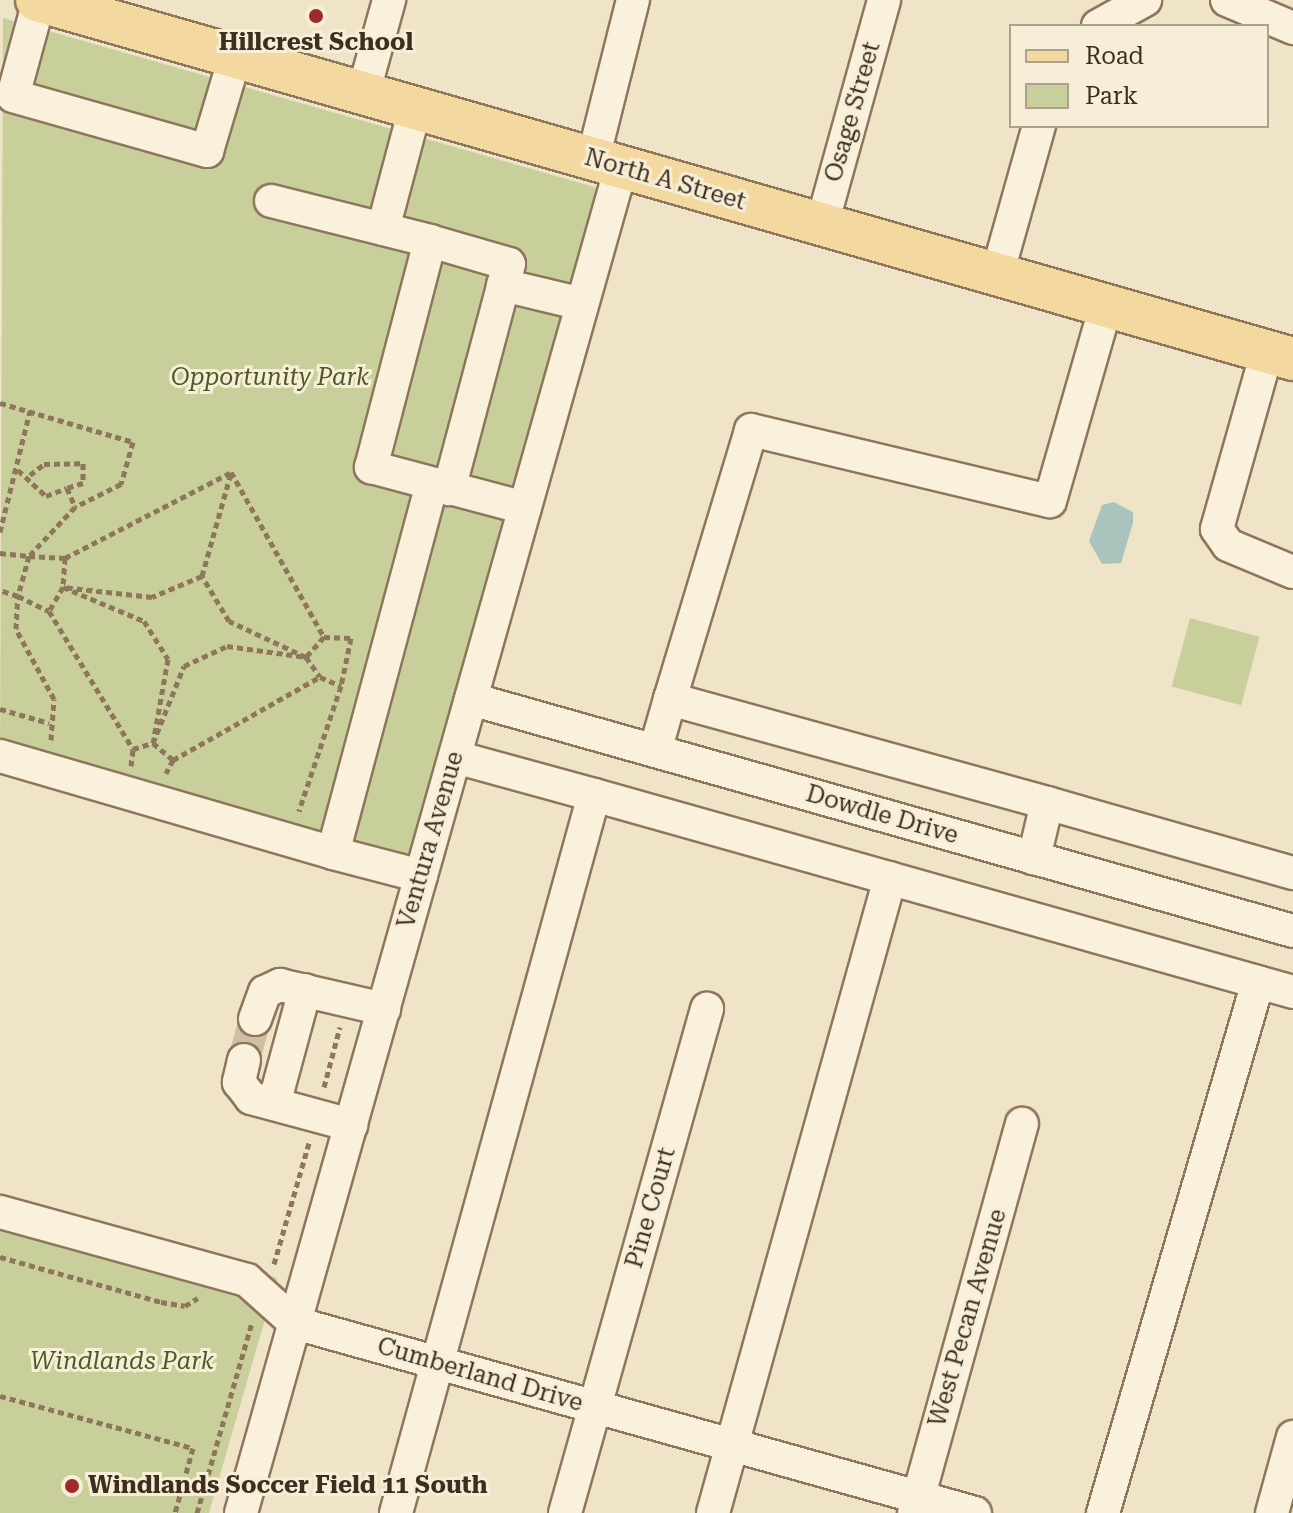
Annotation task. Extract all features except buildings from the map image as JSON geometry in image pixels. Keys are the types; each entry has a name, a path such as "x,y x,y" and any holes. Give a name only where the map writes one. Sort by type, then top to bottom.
{"main road":[{"name":"North A Street","path":"38,0 1280,356"}],"street":[{"path":"38,0 13,96 207,151 235,57"},
{"path":"363,94 389,0"},
{"name":"Ventura Avenue","path":"241,1513 582,304 633,0"},
{"name":"Osage Street","path":"822,224 884,0"},
{"path":"1102,24 1145,0"},
{"path":"1227,0 1293,28"},
{"path":"383,229 415,109"},
{"path":"997,275 1038,128"},
{"path":"271,201 509,264 440,486 333,853"},
{"path":"430,241 371,467 525,508"},
{"path":"503,285 582,304"},
{"path":"655,751 751,430 1050,501 1106,306"},
{"path":"1280,356 1217,529 1228,545 1293,572"},
{"name":"Dowdle Drive","path":"471,699 1293,931"},
{"path":"670,699 1293,873"},
{"path":"0,756 421,876"},
{"path":"455,757 1293,992"},
{"path":"396,1513 594,795"},
{"path":"1034,858 1047,803"},
{"path":"713,1513 890,878"},
{"path":"1103,1513 1258,982"},
{"path":"255,1019 274,985 384,1009"},
{"path":"274,1104 305,990"},
{"name":"Pine Court","path":"565,1513 707,1009"},
{"path":"244,1060 240,1087 274,1104 351,1125"},
{"name":"West Pecan Avenue","path":"916,1505 1022,1124"},
{"name":"Cumberland Drive","path":"0,1212 247,1280 295,1323 732,1445 916,1505 975,1513"},
{"path":"1272,1513 1293,1437"}],"path":[{"path":"0,403 133,442 121,484 75,507 29,556 18,596 16,629 54,699 49,723 52,750"},
{"path":"0,532 18,470 30,411"},
{"path":"18,470 30,475 46,496 83,483 83,463 50,462 30,475"},
{"path":"0,553 65,558 231,472"},
{"path":"231,472 202,576 229,621 306,657 320,677 341,686"},
{"path":"231,472 324,637"},
{"path":"67,488 75,507"},
{"path":"49,611 63,587 65,558"},
{"path":"63,587 152,597 202,576"},
{"path":"63,587 144,621 168,659 153,743"},
{"path":"0,590 49,611 133,749 130,771"},
{"path":"306,657 324,637"},
{"path":"282,813 297,817 341,686 351,638 324,637"},
{"path":"153,743 184,666 227,646 306,657"},
{"path":"163,780 173,760 320,677"},
{"path":"0,709 49,723"},
{"path":"133,749 153,743"},
{"path":"153,743 173,760"},
{"path":"117,767 142,774"},
{"path":"153,777 178,784"},
{"path":"264,1298 349,1000"},
{"path":"0,1257 185,1306 210,1292"},
{"path":"197,1513 257,1307 257,1322 295,1323"},
{"path":"0,1396 193,1448 175,1513"}],"green space":[{"name":"Opportunity Park","path":"3,18 605,190 408,876 0,760"},
{"path":"1190,618 1260,637 1241,705 1172,687"},
{"name":"Windlands Park","path":"0,1199 277,1278 209,1513 0,1513"}],"water":[{"path":"1114,502 1133,512 1133,523 1121,563 1102,564 1089,541 1102,505"}],"tunnel":[{"path":"244,1060 255,1019"}],"place":[{"name":"Hillcrest School","path":"316,16"},
{"name":"Windlands Soccer Field 11 South","path":"72,1486"}]}
